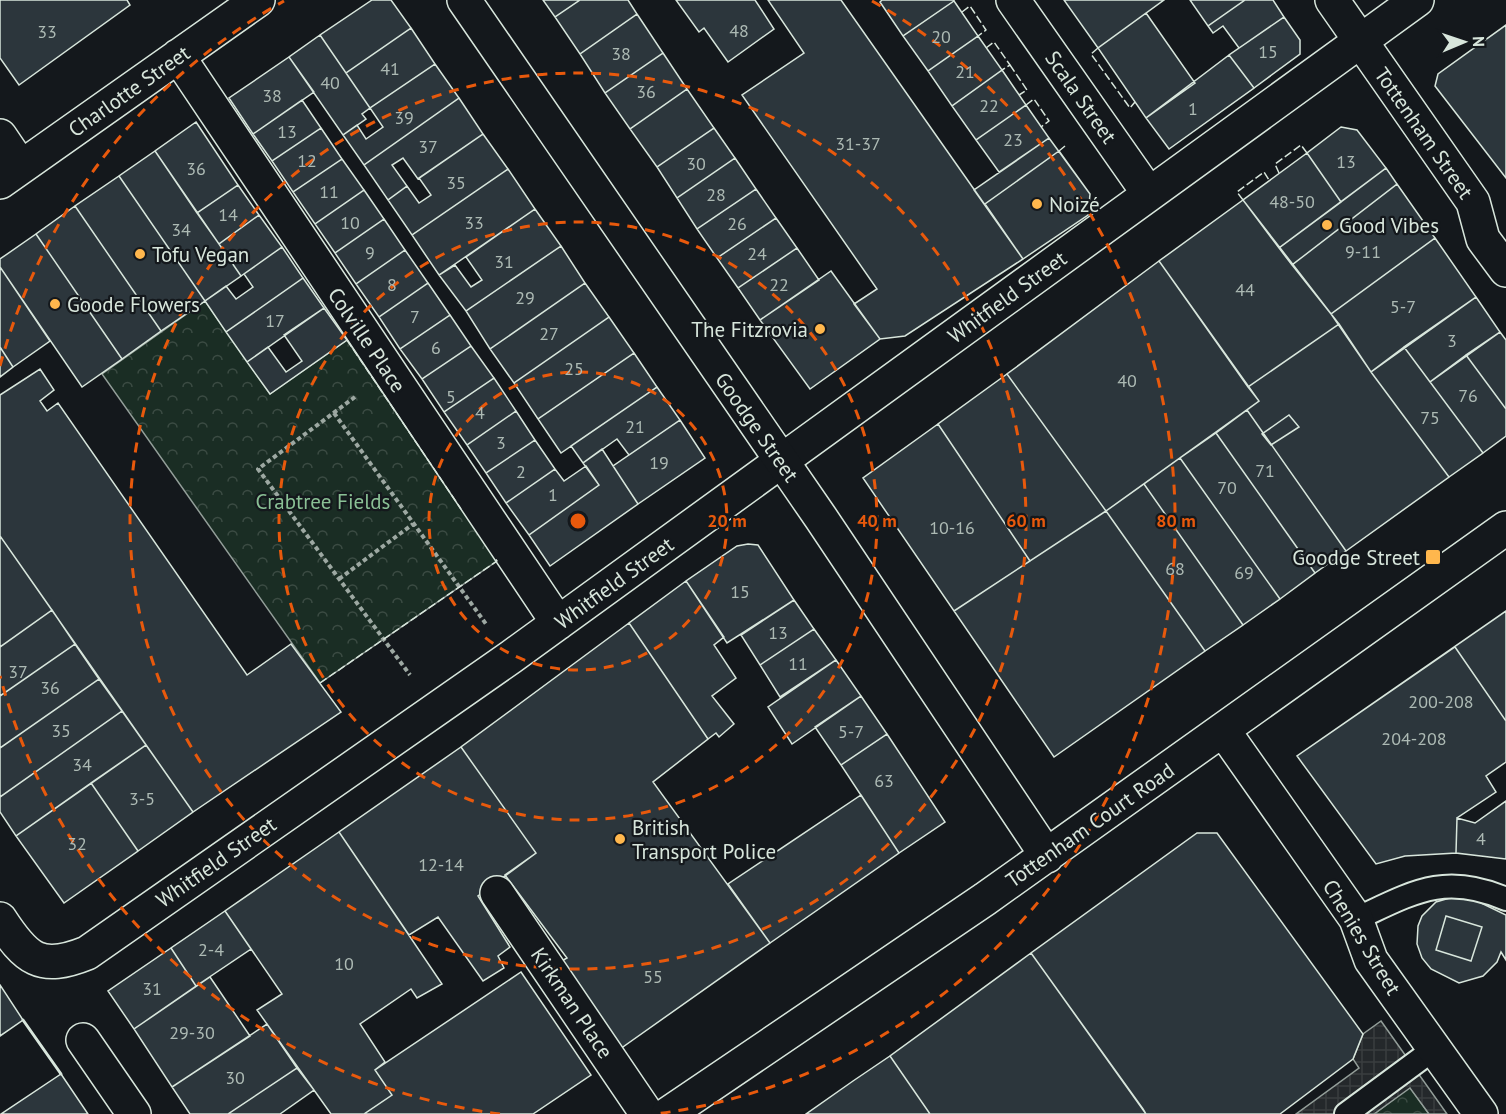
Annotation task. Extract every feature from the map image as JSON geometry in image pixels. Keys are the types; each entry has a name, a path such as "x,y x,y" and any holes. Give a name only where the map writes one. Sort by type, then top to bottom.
{"street":[{"name":"Charlotte Street","path":"11,174 258,0"},
{"name":"Goodge Street","path":"464,0 821,518 1047,856"},
{"name":"Scala Street","path":"1013,0 1149,194"},
{"name":"Tottenham Street","path":"1332,0 1473,202 1483,239 1506,270"},
{"name":"Whitfield Street","path":"0,919 20,949 46,961 62,963 87,953 511,657 1417,0"},
{"name":"Colville Place","path":"178,56 558,623"},
{"path":"0,136 11,174"},
{"name":"Tottenham Court Road","path":"668,1114 1047,856 1506,528"},
{"name":"Chenies Street","path":"1223,730 1356,919 1371,960 1481,1114"},
{"name":"Kirkman Place","path":"498,893 647,1114"},
{"path":"83,1040 134,1114"}],"lane":[{"path":"1356,919 1415,893 1452,885 1489,892 1506,899"},
{"path":"1346,1114 1434,1049"}],"path":[{"path":"388,372 258,469 436,708"},
{"path":"334,413 511,657"},
{"path":"339,579 413,524"}],"green space":[{"name":"Crabtree Fields","path":"205,301 270,394 347,340 497,561 320,683 102,374"},
{"path":"1410,1087 1429,1114 1374,1114"}],"shaded area":[{"path":"1381,1021 1447,1114 1429,1114 1410,1088 1374,1114 1296,1114 1359,1068 1353,1059 1363,1034"}],"building":[{"path":"0,0 127,0 130,5 19,85 0,58"},
{"path":"372,0 391,0 411,28 346,73 320,35"},
{"path":"543,0 580,0 555,17"},
{"path":"580,0 628,0 637,14 580,54 555,17"},
{"path":"676,0 755,0 774,29 728,62 704,28 699,32"},
{"path":"768,0 841,0 1023,259 905,336 880,339 854,304 877,289 742,95 804,53"},
{"path":"882,0 954,1 903,36 880,2"},
{"path":"1064,0 1164,0 1098,48"},
{"path":"1190,0 1245,0 1208,26"},
{"path":"1245,0 1273,0 1284,17 1239,48 1223,26 1213,33 1208,26"},
{"path":"954,1 978,36 928,71 903,36"},
{"path":"1146,13 1195,83 1146,118 1098,48"},
{"path":"637,14 663,53 605,93 580,54"},
{"path":"1284,17 1300,40 1300,54 1254,88 1229,55"},
{"path":"1506,25 1506,178 1435,86 1438,74"},
{"path":"411,28 435,64 370,108 346,73"},
{"path":"320,35 370,108 362,114 366,119 343,135 289,57"},
{"path":"978,36 1002,70 952,106 928,71"},
{"path":"663,53 687,89 630,129 605,93"},
{"path":"1229,55 1254,88 1169,149 1146,118"},
{"path":"289,57 314,92 253,134 229,98"},
{"path":"435,64 459,98 364,165 343,135 357,125 366,139 383,127 370,108"},
{"path":"1002,70 1026,105 976,140 952,106"},
{"path":"687,89 714,128 657,167 630,129"},
{"path":"459,98 483,134 418,179 403,158 392,165 407,186 388,200 364,165"},
{"path":"302,100 321,128 272,161 253,134"},
{"path":"1026,105 1049,138 999,172 976,140"},
{"path":"196,122 238,185 197,213 155,151"},
{"path":"1341,127 1357,130 1386,168 1341,202 1307,153"},
{"path":"321,128 342,159 293,192 272,161"},
{"path":"714,128 735,158 677,198 657,167"},
{"path":"483,134 508,169 412,235 388,200 407,186 419,203 431,195 419,178"},
{"name":"Noizé","path":"1049,138 1090,194 1088,215 1023,259 974,190"},
{"path":"155,151 241,276 205,301 119,176"},
{"name":"Noizé","path":"1059,151 1090,194 1088,215 1023,259 985,204"},
{"path":"1307,153 1341,202 1279,248 1243,200"},
{"path":"735,158 756,189 697,229 677,198"},
{"path":"342,159 364,190 315,224 293,192"},
{"name":"Good Vibes","path":"1386,168 1397,184 1292,265 1279,248"},
{"path":"508,169 535,209 439,275 412,235"},
{"name":"Tofu Vegan","path":"119,176 205,301 161,331 75,206"},
{"path":"1397,184 1435,238 1331,314 1292,265"},
{"path":"238,185 259,215 219,244 197,213"},
{"path":"756,189 776,218 717,258 697,229"},
{"path":"364,190 384,219 335,253 315,224"},
{"path":"1243,200 1339,324 1248,387 1159,261"},
{"path":"75,206 161,331 122,359 36,234"},
{"path":"535,209 561,246 466,311 439,275 455,265 471,287 482,280 466,257"},
{"path":"259,215 282,247 241,276 219,244"},
{"path":"776,218 797,248 738,288 717,258"},
{"path":"384,219 405,250 356,284 335,253"},
{"name":"Goode Flowers","path":"36,234 122,359 82,387 0,267 0,259"},
{"path":"1435,238 1476,297 1371,372 1331,314"},
{"path":"561,246 585,283 490,349 466,311"},
{"path":"282,247 303,278 226,332 205,301 226,286 236,299 253,287 244,274"},
{"path":"797,248 819,280 760,320 738,288"},
{"path":"405,250 428,283 379,317 356,284"},
{"path":"1159,261 1259,401 1106,511 1007,374"},
{"path":"0,267 50,341 13,367 0,347"},
{"name":"The Fitzrovia","path":"831,271 880,339 810,389 760,320"},
{"path":"303,278 324,308 247,362 226,332"},
{"path":"428,283 450,315 400,349 379,317"},
{"path":"585,283 609,317 514,383 490,349"},
{"path":"1476,297 1500,332 1430,382 1404,347"},
{"path":"324,308 347,340 270,394 247,362 268,347 286,372 302,361 284,335"},
{"path":"450,315 471,346 422,379 400,349"},
{"path":"609,317 634,353 538,419 514,383"},
{"path":"1339,324 1371,372 1449,477 1346,551 1247,410 1259,401 1248,387"},
{"path":"1500,332 1506,340 1506,409 1466,355"},
{"path":"471,346 494,378 444,412 422,379"},
{"path":"0,347 13,367 0,377"},
{"path":"1404,347 1483,453 1449,477 1371,372"},
{"path":"634,353 657,387 561,453 538,419"},
{"path":"1466,355 1506,409 1506,436 1483,453 1430,382"},
{"path":"40,369 54,390 40,401 47,411 58,403 247,675 291,644 341,712 193,812 0,536 0,395"},
{"path":"1007,374 1106,511 1030,561 938,424"},
{"path":"494,378 516,411 467,445 444,412"},
{"path":"657,387 680,420 629,455 617,439 583,463 571,446"},
{"path":"1247,410 1346,551 1315,573 1216,433"},
{"path":"516,411 535,440 486,473 467,445"},
{"path":"1289,415 1299,427 1271,445 1262,434"},
{"path":"680,420 705,458 638,504 613,466"},
{"path":"938,424 1030,561 954,611 863,478"},
{"path":"1216,433 1315,573 1280,599 1180,458"},
{"path":"535,440 555,469 506,503 486,473"},
{"path":"602,449 638,504 550,566 529,535 599,485 583,463"},
{"path":"1180,458 1280,599 1243,625 1144,484"},
{"path":"586,466 599,485 529,535 506,503 555,469 564,481"},
{"path":"1144,484 1243,625 1205,651 1106,511"},
{"path":"1106,511 1205,651 1054,757 954,611"},
{"path":"0,536 52,610 0,647"},
{"path":"758,545 794,600 727,643 686,581 737,546"},
{"path":"686,581 724,637 714,645 736,678 712,696 734,724 719,737 716,733 708,739 629,623"},
{"path":"794,600 814,629 760,665 741,635"},
{"path":"52,610 75,644 0,696 0,647"},
{"path":"1506,611 1506,762 1486,776 1496,792 1457,818 1456,853 1405,856 1376,864 1297,756"},
{"path":"629,623 708,739 653,782 770,943 620,1049 558,963 567,958 505,875 536,853 461,747"},
{"path":"814,629 836,660 780,697 760,665"},
{"path":"75,644 99,679 0,748 0,696"},
{"path":"1455,647 1506,721 1506,762 1486,776 1496,792 1457,818 1456,853 1405,856 1376,864 1297,756"},
{"path":"836,660 861,696 792,744 768,707"},
{"path":"99,679 122,711 0,797 0,748"},
{"path":"861,696 887,734 841,765 815,727"},
{"path":"122,711 146,745 16,836 0,812 0,797"},
{"path":"887,734 945,822 899,853 841,765"},
{"path":"146,745 193,812 138,851 91,783"},
{"path":"461,747 536,853 478,896 510,947 498,956 504,968 483,981 438,917 409,935 339,832"},
{"path":"91,783 138,851 64,903 16,836"},
{"path":"861,795 899,853 770,943 728,884"},
{"path":"1506,801 1506,859 1456,853 1457,818 1475,823"},
{"path":"339,832 442,984 417,998 411,989 360,1024 385,1062 375,1070 392,1095 364,1114 331,1114 257,1010 282,994 225,911"},
{"path":"1197,833 1217,833 1363,1034 1353,1059 1280,1114 1146,1114 1031,953"},
{"path":"1453,897 1473,899 1506,915 1506,960 1501,952 1497,962 1483,976 1459,983 1431,969 1422,958 1417,944 1418,926 1422,916 1436,902"},
{"path":"225,911 251,949 196,986 171,948"},
{"path":"1446,916 1482,927 1471,961 1436,950"},
{"path":"171,948 196,986 134,1029 108,991"},
{"path":"1031,953 1146,1114 930,1114 890,1056"},
{"path":"521,972 591,1075 533,1114 364,1114 392,1095 375,1070"},
{"path":"210,977 250,1036 172,1087 134,1029"},
{"path":"0,985 23,1020 0,1036"},
{"path":"267,1024 297,1068 228,1114 190,1114 172,1087"},
{"path":"890,1056 930,1114 806,1114 853,1081"},
{"path":"297,1068 314,1090 280,1114 228,1114"},
{"path":"61,1074 88,1114 1,1114"}],"fence":[{"path":"962,12 970,6 986,30 978,36"},
{"path":"986,48 994,42 1010,65 1002,70"},
{"path":"1098,48 1091,54 1130,108 1135,102"},
{"path":"1010,65 1027,90 1019,95"},
{"path":"1026,105 1034,99 1049,121 1041,127"},
{"path":"1279,173 1275,164 1301,145 1307,153"},
{"path":"1059,151 1065,146"},
{"path":"1243,200 1237,192 1264,172 1269,180"},
{"path":"347,340 461,509"},
{"path":"320,683 497,561 495,558"}],"wall":[{"path":"23,1020 61,1074"}],"place":[{"name":"Noizé","path":"1037,204"},
{"name":"Good Vibes","path":"1327,225"},
{"name":"Tofu Vegan","path":"140,254"},
{"name":"Goode Flowers","path":"55,304"},
{"name":"The Fitzrovia","path":"820,329"},
{"name":"Goodge Street","path":"1433,557"},
{"name":"British Transport Police","path":"620,839"}]}
